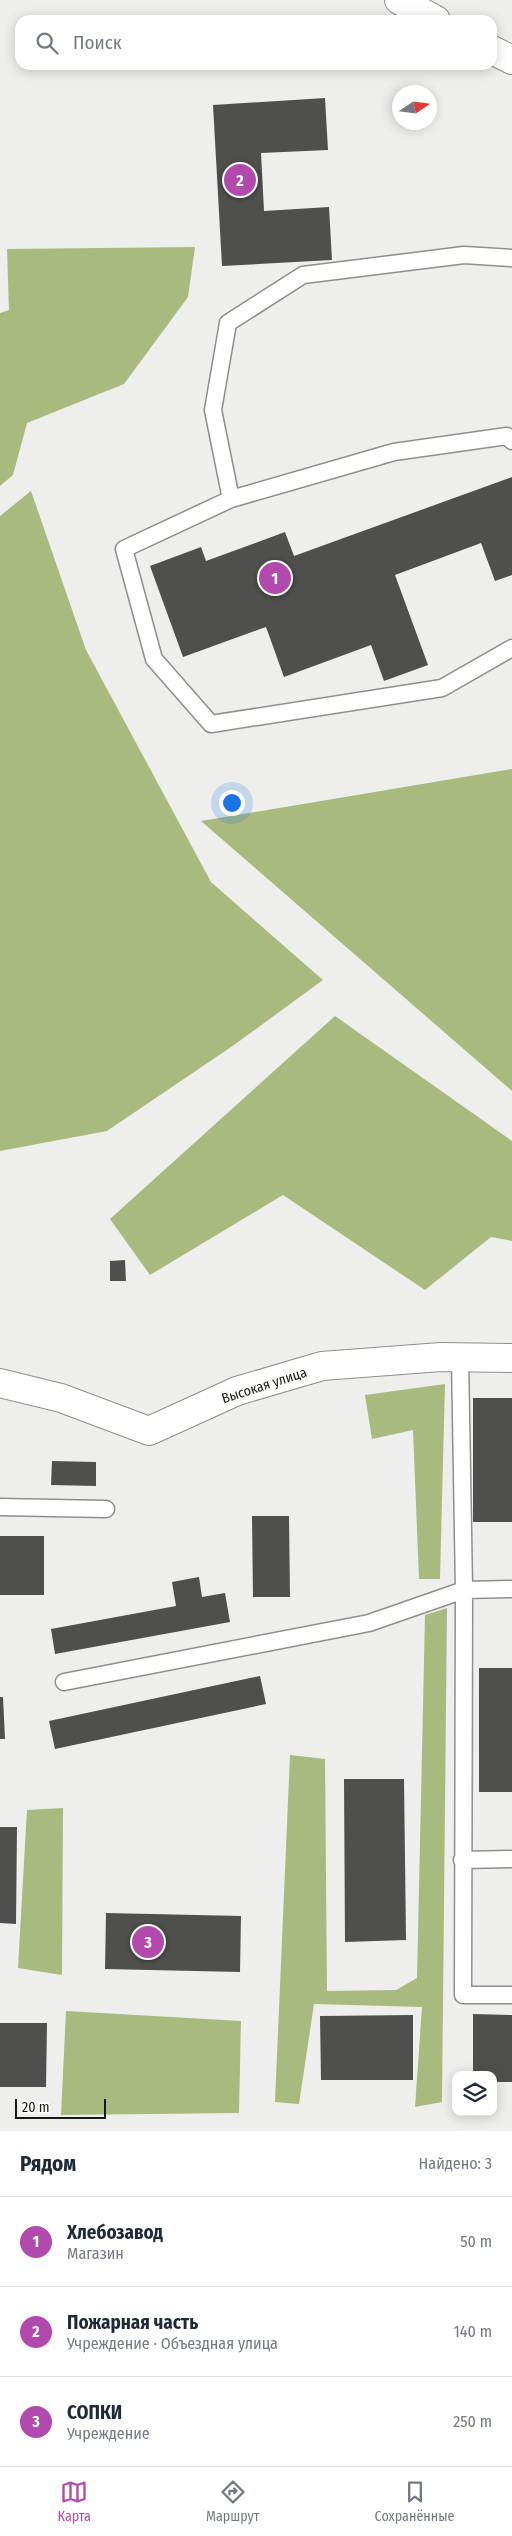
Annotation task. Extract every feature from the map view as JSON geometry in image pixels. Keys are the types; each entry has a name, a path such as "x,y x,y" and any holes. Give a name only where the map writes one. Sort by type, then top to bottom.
{"street":[{"path":"399,0 427,15"},
{"path":"497,52 512,60"},
{"name":"Высокая улица","path":"0,1383 61,1398 149,1431 237,1391 322,1366 460,1357 512,1358"}],"lane":[{"path":"231,499 213,410 228,323 303,275 464,255 512,258"},
{"path":"512,441 507,436 394,452 231,499 124,549 154,659 210,724 442,688 512,648"},
{"path":"460,1357 464,1590 463,1995 512,1995"},
{"path":"0,1507 106,1509"},
{"path":"64,1682 369,1623 464,1590 512,1589"},
{"path":"462,1860 512,1859"}],"green space":[{"path":"195,247 188,297 124,384 27,423 13,475 0,486 0,313 9,310 7,249"},
{"path":"31,491 86,650 211,882 323,980 234,1045 107,1131 0,1151 0,516"},
{"path":"512,769 512,1091 201,821"},
{"path":"335,1016 512,1141 512,1241 491,1237 425,1290 283,1195 150,1275 110,1219"},
{"path":"445,1384 440,1579 419,1579 413,1430 372,1439 365,1395"},
{"path":"447,1608 442,2102 415,2107 422,2007 314,2004 299,2104 275,2102 290,1755 325,1759 327,1991 396,1990 417,1978 425,1615"},
{"path":"63,1808 62,1975 18,1968 27,1810"},
{"path":"66,2011 241,2021 239,2113 61,2115"}],"building":[{"path":"325,98 328,150 261,153 264,211 329,207 332,260 222,266 213,105"},
{"path":"512,477 512,575 495,581 481,543 395,575 428,665 384,681 371,645 284,677 266,627 183,657 150,566 201,547 206,561 285,532 294,556"},
{"path":"125,1260 126,1281 110,1281 110,1261"},
{"path":"473,1398 512,1398 512,1522 473,1522"},
{"path":"52,1461 96,1462 96,1486 51,1485"},
{"path":"252,1516 289,1516 290,1597 253,1597"},
{"path":"0,1536 44,1536 44,1595 0,1595"},
{"path":"199,1577 202,1597 225,1593 230,1622 55,1654 51,1629 176,1606 172,1582"},
{"path":"479,1668 512,1668 512,1792 479,1792"},
{"path":"260,1676 266,1704 55,1749 49,1721"},
{"path":"0,1697 3,1697 5,1739 0,1739"},
{"path":"344,1779 404,1779 406,1940 345,1942"},
{"path":"0,1827 17,1827 16,1924 0,1923"},
{"path":"106,1913 241,1916 240,1972 105,1969"},
{"path":"473,2014 512,2015 512,2082 497,2082 497,2071 473,2071"},
{"path":"413,2015 413,2080 321,2080 320,2016"},
{"path":"0,2023 47,2023 46,2087 0,2087"}],"place":[{"name":"Пожарная часть","path":"240,180"},
{"name":"Хлебозавод","path":"275,578"},
{"name":"СОПКИ","path":"148,1942"}]}
